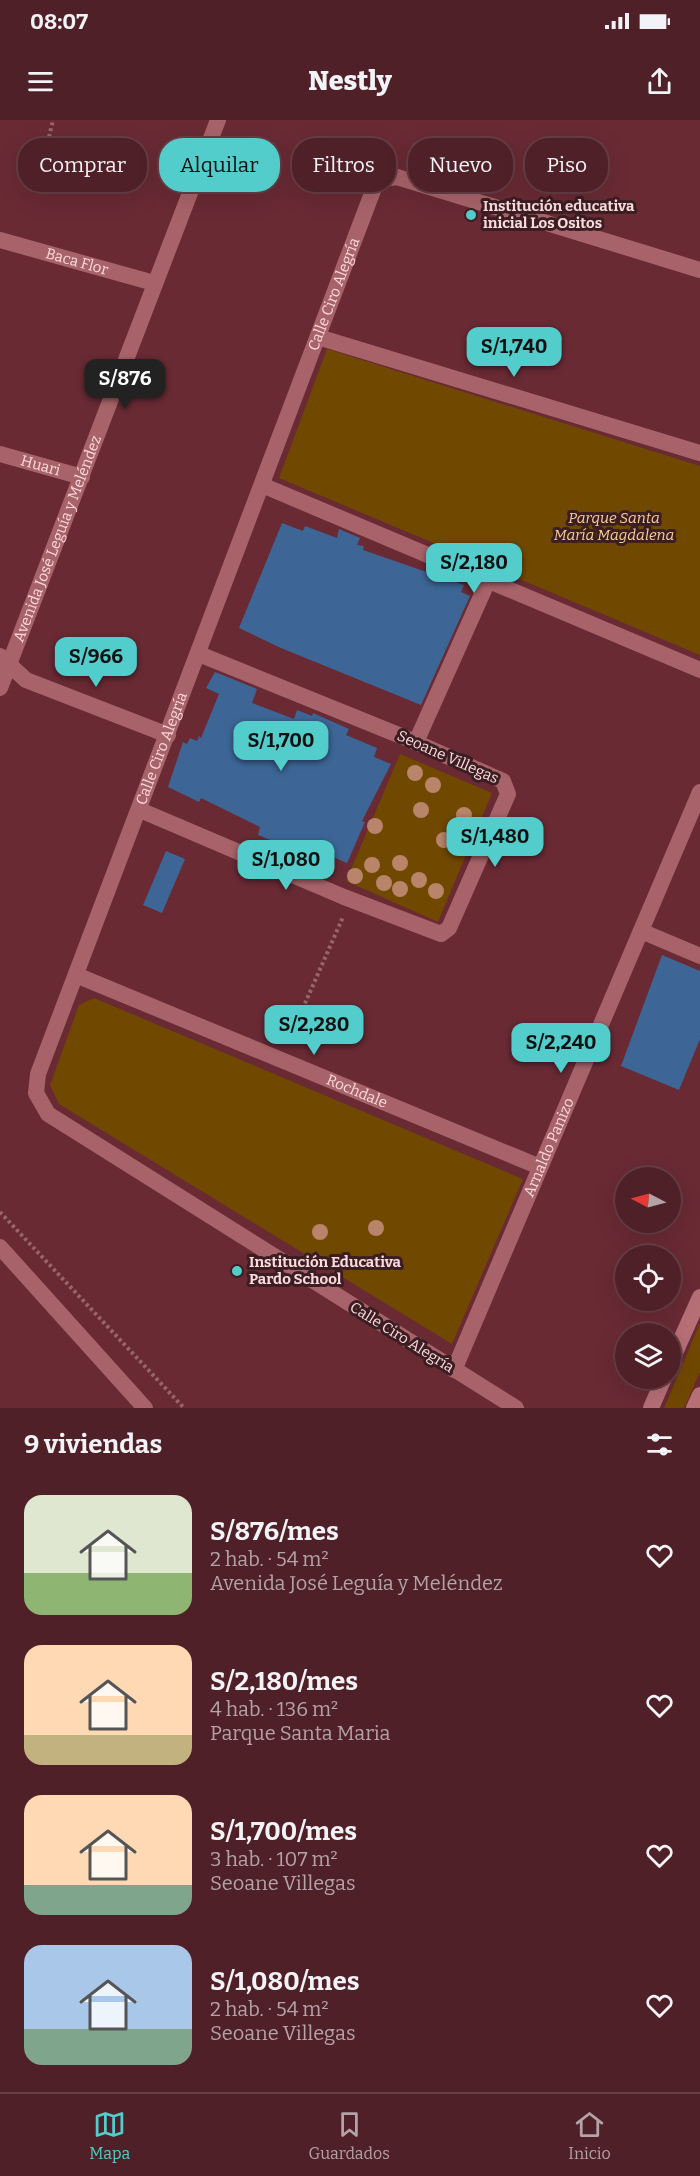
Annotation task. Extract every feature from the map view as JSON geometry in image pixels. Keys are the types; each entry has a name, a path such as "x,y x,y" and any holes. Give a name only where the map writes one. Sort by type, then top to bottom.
{"main road":[{"path":"681,1339 700,1297"},
{"path":"651,1408 659,1389"},
{"path":"694,1408 700,1395"}],"street":[{"name":"Avenida José Leguía y Meléndez","path":"0,688 5,660 82,477 153,283 218,120"},
{"name":"Calle Ciro Alegría","path":"516,1408 48,1114 36,1093 38,1074 374,188 383,179 397,177 700,270"},
{"name":"Baca Flor","path":"0,240 153,283"},
{"path":"318,337 700,453"},
{"name":"Huari","path":"0,454 82,477"},
{"path":"262,485 700,670"},
{"path":"416,742 488,581"},
{"name":"Seoane Villegas","path":"140,810 350,900 441,934 449,928 508,794 503,781 416,742 199,654"},
{"path":"5,660 26,680 168,735"},
{"name":"Arnaldo Panizo","path":"454,1370 700,792"},
{"path":"641,931 700,956"},
{"name":"Rochdale","path":"76,975 540,1167"},
{"path":"0,1247 145,1408"}],"path":[{"path":"49,137 53,120"},
{"path":"280,1060 350,900"},
{"path":"0,1212 184,1408"}],"green space":[{"name":"Parque Santa María Magdalena","path":"327,349 700,466 700,655 279,478"},
{"path":"400,754 492,793 438,922 346,881"},
{"path":"94,998 523,1179 452,1344 59,1104 50,1085 79,1005"},
{"path":"700,1323 700,1372 684,1408 664,1408 672,1389 681,1389 681,1368"}],"building":[{"path":"282,523 303,531 305,526 337,538 339,529 360,538 357,545 364,546 363,550 464,585 461,592 470,596 421,705 281,648 239,628"},
{"path":"215,672 257,689 252,703 294,719 297,710 312,716 313,713 349,729 346,735 377,748 374,757 391,764 362,821 365,822 347,863 300,843 297,851 258,835 260,827 201,798 199,802 168,787 183,742 187,744 190,738 197,741 199,736 201,738 219,694 206,688"},
{"path":"166,851 185,859 162,913 143,905"},
{"path":"662,955 700,971 700,1039 679,1090 621,1066"}],"place":[{"name":"Institución educativa inicial Los Ositos","path":"471,215"},
{"name":"Institución Educativa Pardo School","path":"237,1271"}]}
